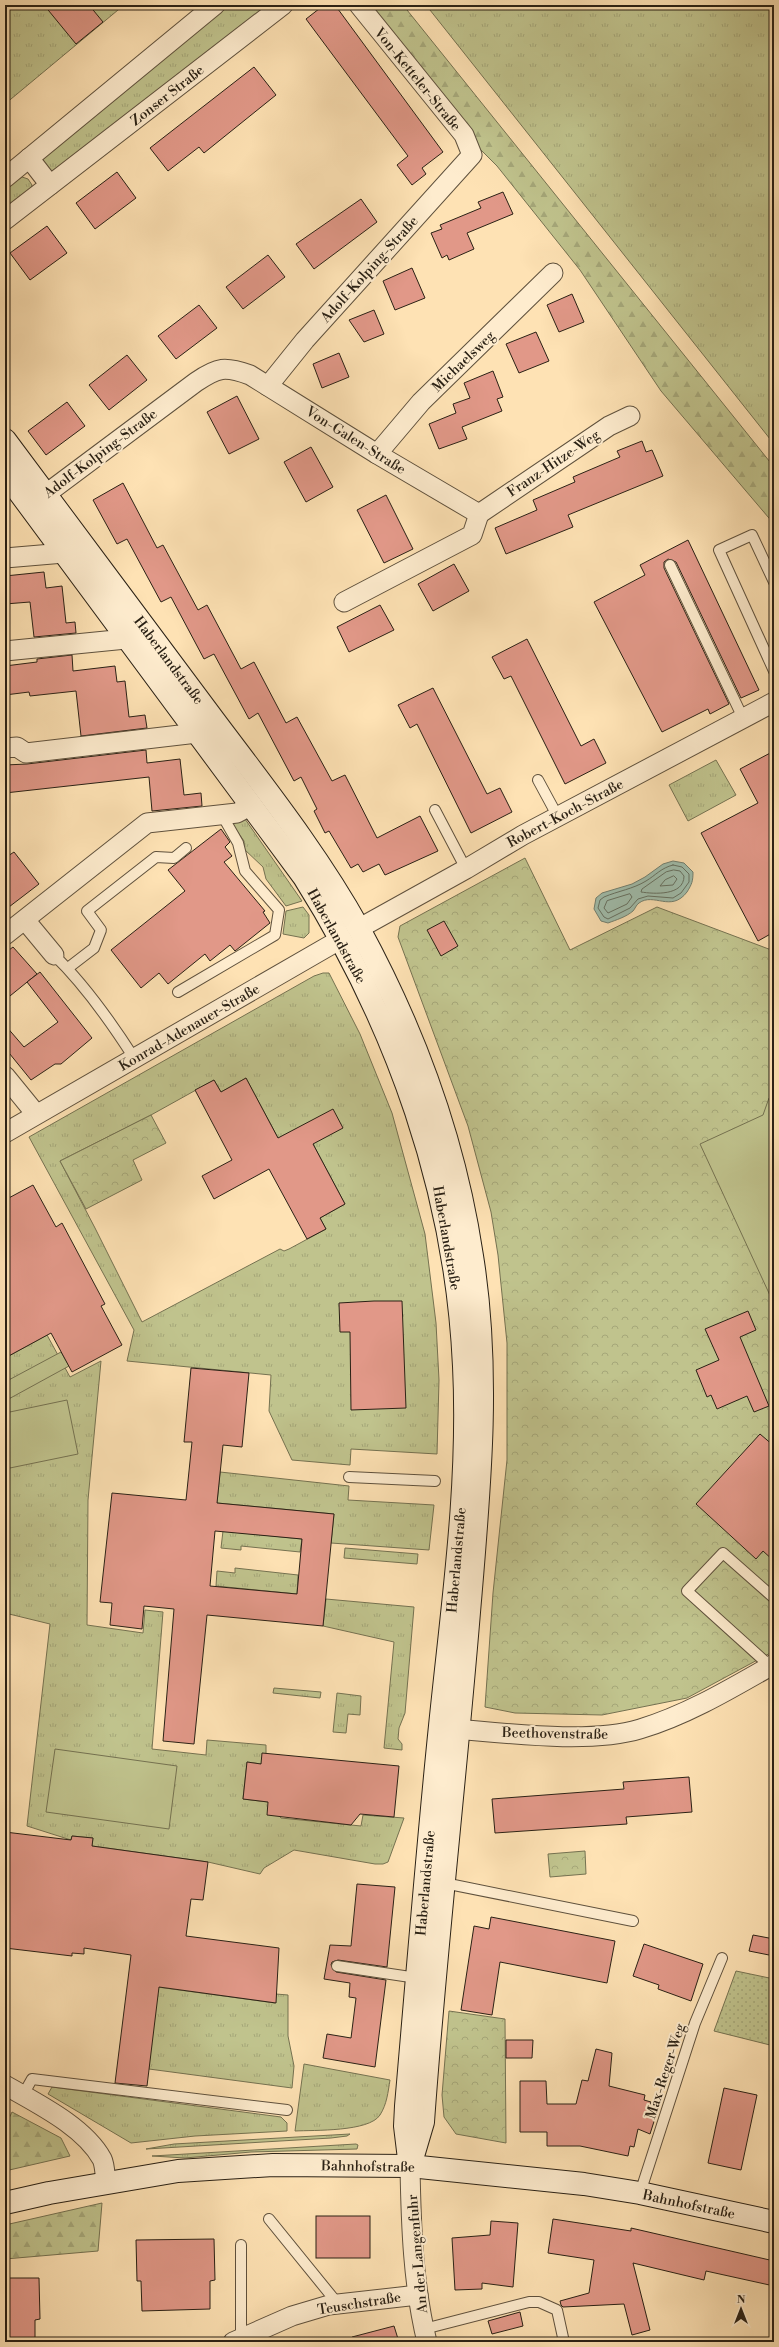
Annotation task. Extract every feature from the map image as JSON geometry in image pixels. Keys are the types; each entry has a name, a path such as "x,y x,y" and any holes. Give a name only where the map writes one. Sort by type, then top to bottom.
{"street":[{"path":"5,178 215,5"},
{"name":"Zonser Straße","path":"5,220 283,5"},
{"name":"Von-Ketteler-Straße","path":"359,5 464,135 472,155"},
{"name":"Adolf-Kolping-Straße","path":"268,386 304,340 472,155"},
{"path":"29,158 50,185"},
{"name":"Michaelsweg","path":"376,454 421,402 553,273"},
{"name":"Adolf-Kolping-Straße","path":"38,500 212,371 232,368"},
{"name":"Von-Galen-Straße","path":"232,368 250,375 376,454 478,514"},
{"name":"Franz-Hitze-Weg","path":"478,514 608,426 630,416"},
{"name":"Haberlandstraße","path":"5,440 38,500 64,553 126,639 198,733 250,806 350,934"},
{"name":"Haberlandstraße","path":"6,475 38,500 270,796 320,866 350,934 417,1053 429,1088 465,1216 473,1261 481,1363 482,1434 480,1486 417,1978 405,2116 410,2166"},
{"path":"344,602 472,535 478,514"},
{"path":"5,558 64,553"},
{"name":"Haberlandstraße","path":"5,651 126,639"},
{"name":"Robert-Koch-Straße","path":"350,934 466,869 509,842 774,702"},
{"path":"5,748 17,747 26,753 198,733"},
{"path":"5,935 148,823 238,813 250,806"},
{"path":"25,920 54,955"},
{"name":"Konrad-Adenauer-Straße","path":"5,1133 350,934"},
{"path":"5,1076 36,1114"},
{"name":"Beethovenstraße","path":"450,1728 578,1736 613,1734 639,1729 703,1703 772,1665"},
{"name":"Haberlandstraße","path":"410,2166 423,2122 444,1883 450,1728"},
{"path":"5,2085 73,2127 89,2141 102,2160 106,2183"},
{"name":"Bahnhofstraße","path":"5,2203 106,2183 178,2171 273,2165 410,2166 506,2175 640,2193 774,2222"},
{"name":"An der Langenfuhr","path":"410,2166 412,2224 418,2295 426,2336"},
{"name":"Teuschstraße","path":"237,2340 292,2316 338,2304 418,2295"}],"lane":[{"path":"774,582 752,535 719,550 774,671"},
{"path":"670,565 743,718"},
{"path":"538,780 558,817"},
{"path":"435,810 466,869"},
{"path":"178,992 275,935 279,910 245,870 238,842 222,815"},
{"path":"68,968 94,948 101,930 87,911 156,858 174,858 186,848"},
{"path":"54,955 68,968 115,1028 134,1058"},
{"path":"350,1477 435,1481"},
{"path":"772,1665 687,1591 723,1553 774,1598"},
{"name":"Haberlandstraße","path":"444,1883 633,1921"},
{"name":"Max-Reger-Weg","path":"640,2193 695,2023 722,1958"},
{"path":"337,1966 417,1978"},
{"path":"23,2095 32,2079 288,2110"},
{"path":"269,2219 338,2304"},
{"path":"237,2340 241,2245"},
{"path":"426,2336 528,2302 539,2302 557,2310 564,2342"}],"green space":[{"path":"5,5 124,5 5,104"},
{"path":"226,5 274,5 54,173 39,163 43,155"},
{"path":"362,5 403,5 774,467 774,524 661,391 580,270 497,166 473,142"},
{"path":"426,5 774,5 774,444"},
{"path":"22,177 28,179 32,185 31,192 5,211 5,188"},
{"path":"716,760 736,795 688,821 669,785"},
{"path":"245,819 302,901 286,906 266,879 263,867 244,849 244,841 232,824"},
{"path":"525,858 570,950 657,907 774,951 774,1651 687,1698 602,1715 515,1713 485,1707 493,1593 507,1460 507,1343 498,1255 491,1212 468,1126 398,937 400,926"},
{"path":"303,907 309,915 309,933 304,938 283,934 286,911"},
{"path":"329,973 360,1034 392,1113 425,1234 436,1323 439,1380 437,1454 351,1449 350,1465 292,1460 269,1411 271,1375 127,1361 134,1330 29,1137 314,976","holes":["246,1078 278,1138 313,1144 345,1204 320,1218 326,1229 289,1249 284,1251 280,1249 142,1322 60,1161 151,1115 214,1080 221,1092"]},
{"path":"774,1094 774,1304 700,1144 763,1115 769,1098"},
{"path":"151,1115 166,1143 133,1160 142,1180 86,1209 60,1161"},
{"path":"47,1335 70,1377 101,1361 88,1500 87,1625 143,1633 145,1610 163,1612 152,1749 206,1755 207,1740 266,1745 266,1754 261,1764 247,1762 243,1799 268,1802 281,1818 361,1826 363,1815 404,1818 388,1862 383,1864 375,1864 294,1850 264,1868 260,1874 208,1862 92,1846 93,1838 72,1836 71,1840 27,1826 50,1624 5,1613 5,1358"},
{"path":"61,1352 69,1366 5,1401 5,1382"},
{"path":"67,1400 78,1454 5,1469 5,1413"},
{"path":"220,1472 349,1486 348,1500 434,1505 429,1550 331,1543 334,1514 217,1503"},
{"path":"223,1531 302,1539 300,1552 241,1546 241,1550 221,1548"},
{"path":"345,1548 418,1554 417,1564 344,1558"},
{"path":"235,1568 298,1575 297,1594 216,1586 217,1571 235,1573"},
{"path":"326,1599 414,1607 405,1713 399,1728 398,1739 402,1744 402,1750 384,1748 394,1642 323,1626"},
{"path":"274,1688 321,1692 320,1698 273,1693"},
{"path":"337,1693 361,1696 360,1715 348,1714 346,1733 333,1732"},
{"path":"55,1749 177,1766 169,1829 46,1812"},
{"path":"585,1851 586,1874 550,1877 548,1854"},
{"path":"736,1971 774,1979 774,2046 714,2031"},
{"path":"150,1986 275,2003 276,1994 288,1995 288,2036 294,2066 292,2088 149,2069"},
{"path":"449,2011 505,2019 506,2143 456,2134 444,2117 442,2095"},
{"path":"304,2064 390,2080 386,2102 380,2115 374,2121 365,2125 340,2129 295,2131"},
{"path":"52,2087 281,2117 287,2123 287,2131 195,2136 131,2143 48,2094"},
{"path":"12,2112 61,2138 70,2156 5,2171 5,2127"},
{"path":"350,2134 347,2136 331,2138 146,2149 174,2144"},
{"path":"358,2145 357,2149 251,2152 185,2158 152,2156"},
{"path":"102,2203 98,2251 5,2259 5,2225"}],"water":[{"path":"673,861 684,863 693,872 691,885 681,898 669,902 645,900 639,903 633,911 624,917 608,923 601,921 594,909 596,898 602,893 632,884 663,864"}],"building":[{"path":"44,5 89,5 103,22 76,44"},
{"path":"324,5 335,5 443,152 422,168 426,174 412,185 397,165 408,156 306,19"},
{"path":"254,67 276,95 204,153 199,147 168,171 150,148"},
{"path":"117,172 136,198 95,229 76,203"},
{"path":"503,192 513,214 467,233 474,249 449,260 447,255 442,258 431,233 442,229 440,225 481,208 478,202"},
{"path":"361,199 377,222 314,269 296,244"},
{"path":"47,226 67,253 30,280 10,253"},
{"path":"268,255 285,277 243,309 226,287"},
{"path":"412,268 425,298 395,310 383,281"},
{"path":"572,294 584,322 559,332 547,305"},
{"path":"199,305 217,328 176,359 158,336"},
{"path":"374,310 384,334 364,342 349,320"},
{"path":"536,332 549,361 519,373 506,344"},
{"path":"339,353 349,377 322,388 313,364"},
{"path":"127,355 147,380 109,410 89,385"},
{"path":"493,371 503,397 497,399 502,411 462,427 467,439 439,449 429,424 456,413 453,404 470,398 464,383"},
{"path":"237,396 259,439 229,454 207,412"},
{"path":"67,402 85,426 46,455 28,431"},
{"path":"642,441 646,452 652,450 663,476 568,515 573,527 506,554 495,528 537,510 533,500 575,482 573,477 620,457 617,451"},
{"path":"311,447 333,487 306,502 284,462"},
{"path":"123,483 157,548 163,545 198,610 207,605 241,669 254,662 286,723 297,717 332,781 345,775 377,838 420,816 438,851 385,875 379,864 363,872 358,864 351,868 329,831 325,833 314,811 317,809 301,777 294,781 258,713 249,719 214,654 204,659 171,597 161,602 127,539 117,544 93,500"},
{"path":"386,495 413,549 384,563 357,510"},
{"path":"688,540 759,690 741,698 676,562 668,559 664,562 664,568 729,704 710,714 708,709 662,732 594,602 645,575 640,565"},
{"path":"454,564 469,591 433,611 418,584"},
{"path":"44,572 46,588 62,586 66,623 75,622 76,633 34,637 30,602 5,604 5,576"},
{"path":"380,605 394,630 349,652 337,627"},
{"path":"527,639 581,746 594,739 606,763 565,784 511,676 504,679 492,657"},
{"path":"72,655 73,671 115,666 117,682 125,681 129,717 145,715 147,728 81,736 76,691 30,696 29,692 5,695 5,666 37,662 37,659"},
{"path":"433,688 487,794 500,788 512,812 471,833 417,724 410,728 398,705"},
{"path":"146,750 147,763 180,759 184,795 201,793 202,806 152,811 149,777 5,793 5,765 27,764"},
{"path":"774,751 774,932 758,941 701,833 758,803 740,769"},
{"path":"221,829 230,842 225,847 232,856 224,862 265,911 263,912 270,923 235,951 230,945 210,961 205,954 168,984 159,973 141,988 111,950 185,891 168,870"},
{"path":"14,852 39,884 5,910 5,858"},
{"path":"444,921 458,946 441,956 427,930"},
{"path":"13,947 37,974 5,1000 5,953"},
{"path":"40,972 92,1038 61,1064 55,1064 31,1080 5,1048 5,1025 24,1047 58,1022 27,982"},
{"path":"246,1078 278,1138 333,1109 343,1128 313,1144 345,1204 320,1218 326,1229 307,1239 269,1169 214,1199 202,1176 232,1160 195,1090 214,1080 221,1092"},
{"path":"33,1185 56,1227 62,1223 105,1304 101,1306 122,1345 72,1372 51,1333 5,1358 5,1200"},
{"path":"402,1301 406,1408 351,1410 350,1332 340,1332 339,1303"},
{"path":"748,1311 756,1330 740,1337 769,1406 754,1412 747,1396 717,1409 711,1395 707,1397 696,1370 719,1360 705,1329"},
{"path":"191,1368 249,1373 242,1447 223,1445 217,1503 334,1514 323,1626 207,1615 194,1744 163,1741 174,1609 144,1606 142,1629 110,1625 112,1603 100,1602 112,1493 186,1500 192,1442 184,1442","holes":["215,1531 302,1539 297,1594 210,1586"]},
{"path":"760,1434 774,1446 774,1561 763,1551 756,1559 696,1504"},
{"path":"262,1753 399,1766 394,1817 360,1814 351,1825 267,1815 268,1802 243,1799 247,1762 261,1764"},
{"path":"689,1777 692,1812 626,1817 627,1824 495,1833 492,1799 624,1789 623,1782"},
{"path":"5,1832 71,1840 72,1836 93,1838 92,1846 208,1862 203,1900 191,1899 186,1936 279,1948 276,2003 159,1987 147,2086 115,2083 131,1955 84,1948 84,1954 72,1953 72,1956 5,1948"},
{"path":"357,1884 395,1887 387,1967 338,1960 332,1962 331,1965 336,1972 386,1980 375,2067 323,2058 327,2034 351,2038 356,1998 349,1997 350,1983 324,1979 330,1945 351,1946"},
{"path":"491,1917 615,1941 607,1983 500,1962 492,2015 461,2010 474,1926 489,1929"},
{"path":"753,1935 774,1939 774,1956 749,1951"},
{"path":"644,1944 703,1964 691,2001 658,1989 659,1985 633,1976"},
{"path":"506,2040 533,2040 532,2058 506,2058"},
{"path":"596,2049 612,2053 609,2086 645,2095 644,2100 651,2102 648,2109 657,2112 650,2134 638,2129 634,2147 630,2146 628,2156 580,2146 547,2146 547,2132 520,2132 520,2081 546,2081 547,2104 576,2104 582,2080 588,2081"},
{"path":"724,2088 757,2095 741,2170 708,2163"},
{"path":"316,2216 370,2216 370,2258 316,2258"},
{"path":"553,2219 631,2231 631,2228 774,2261 774,2286 706,2271 704,2280 633,2263 650,2330 632,2335 624,2304 563,2307 561,2305 560,2301 589,2293 594,2260 548,2253"},
{"path":"491,2221 518,2223 513,2287 482,2283 482,2289 455,2290 452,2238 490,2235"},
{"path":"214,2239 215,2280 210,2281 210,2309 142,2311 141,2281 137,2281 136,2240"},
{"path":"5,2278 39,2278 40,2319 35,2320 35,2342 5,2342"},
{"path":"520,2312 523,2326 492,2334 488,2321"},
{"path":"394,2326 399,2342 353,2342 352,2337"}]}
